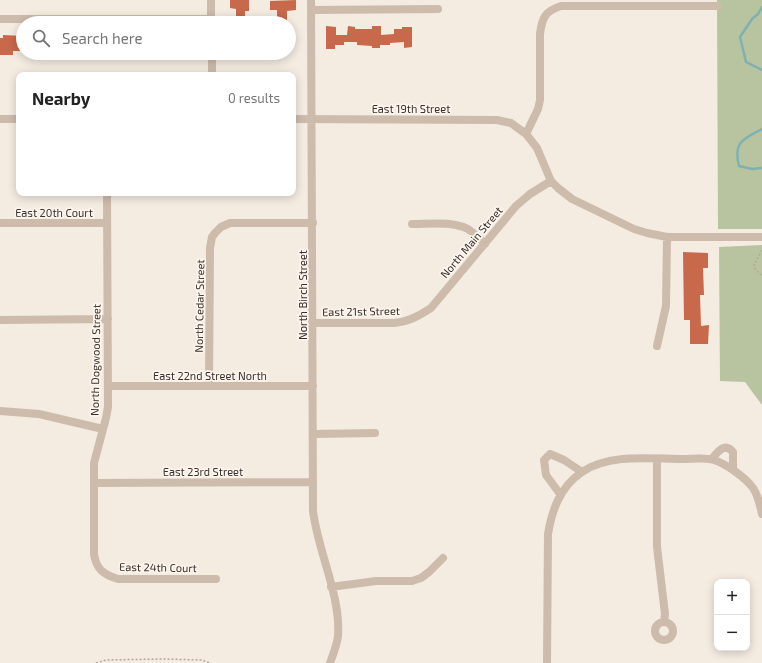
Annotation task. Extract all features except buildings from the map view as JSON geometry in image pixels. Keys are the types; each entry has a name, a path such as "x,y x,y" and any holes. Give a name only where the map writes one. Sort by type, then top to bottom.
{"street":[{"path":"211,0 211,16"},
{"name":"North Birch Street","path":"311,0 313,511 315,527 336,609 338,637 330,663"},
{"path":"718,6 561,6 555,8 544,17 542,24 540,34 540,100 538,109 526,134 536,148 551,181 558,188 572,199 634,229 667,237 762,237"},
{"path":"311,10 438,9"},
{"path":"0,19 16,19"},
{"path":"212,60 212,72"},
{"path":"0,119 16,119"},
{"name":"East 19th Street","path":"296,119 497,120 511,124 526,134"},
{"name":"North Main Street","path":"410,320 431,308 522,200 535,190 551,181"},
{"name":"North Dogwood Street","path":"101,572 95,561 94,554 94,463 108,407 108,196"},
{"name":"North Cedar Street","path":"209,386 210,248 212,237 218,229 226,224 235,222 313,223"},
{"name":"East 20th Court","path":"0,223 107,223"},
{"path":"412,224 439,223 456,225 468,230 485,244"},
{"path":"657,346 666,306 667,237"},
{"path":"0,320 108,319"},
{"name":"East 21st Street","path":"313,323 394,323 410,320"},
{"name":"East 22nd Street North","path":"108,386 313,386"},
{"path":"0,411 39,414 103,429"},
{"path":"313,434 375,433"},
{"path":"712,459 719,450 724,447 730,448 733,452 733,469"},
{"path":"560,494 546,475 544,460 550,454 564,460 582,472"},
{"path":"547,663 548,534 552,514 560,494 582,472 602,462 630,458 712,459 733,469 753,488 760,504 762,514"},
{"path":"657,459 657,547 665,614 664,622"},
{"name":"East 23rd Street","path":"94,483 313,482"},
{"path":"331,587 376,581 412,581 421,578 443,558"},
{"name":"East 24th Court","path":"101,572 118,579 216,579"}],"path":[{"path":"762,250 754,265 755,270 762,276"},
{"path":"96,663 106,660 163,659 202,660 210,663"}],"green space":[{"path":"717,0 762,0 762,229 718,229"},
{"path":"762,245 762,405 745,382 720,381 719,247"}],"waterway":[{"path":"762,7 740,37 746,62 762,70"},
{"path":"762,129 741,142 737,152 739,166 752,169 762,168"}]}
